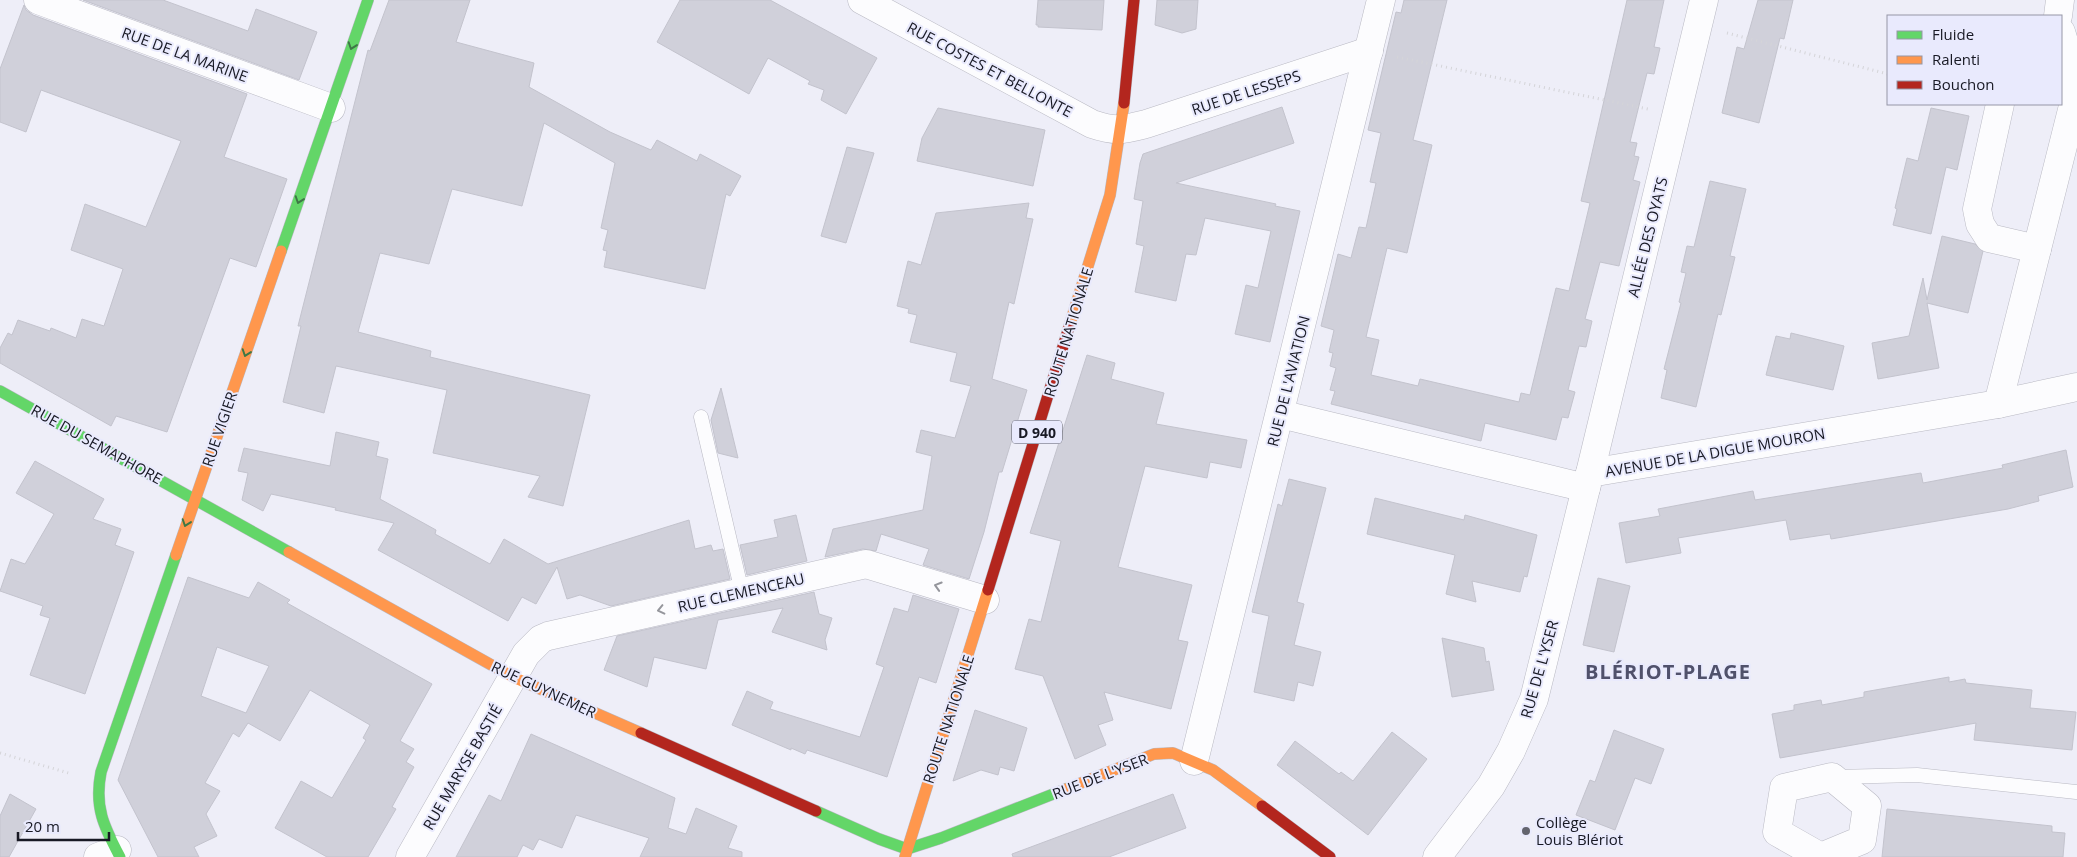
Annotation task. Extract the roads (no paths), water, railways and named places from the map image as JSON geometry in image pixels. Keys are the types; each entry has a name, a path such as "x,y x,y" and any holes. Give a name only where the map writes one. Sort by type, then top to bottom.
{"street":[{"name":"RUE DE LA MARINE","path":"38,0 331,108"},
{"name":"RUE VIGIER","path":"112,855 99,813 97,799 100,777 368,0"},
{"name":"RUE COSTES ET BELLONTE","path":"862,0 1092,124 1121,131"},
{"name":"ROUTE NATIONALE","path":"906,853 1104,218 1115,171 1121,131 1134,0"},
{"name":"RUE DE L'AVIATION","path":"1194,761 1381,0"},
{"path":"2058,15 2060,0"},
{"name":"ALLÉE DES OYATS","path":"1588,481 1701,13"},
{"path":"1998,404 2076,88 2072,64 2062,35"},
{"name":"RUE DE LESSEPS","path":"1121,131 1369,51"},
{"path":"2000,105 1977,209 1980,224 1989,238 2037,249"},
{"name":"AVENUE DE LA DIGUE MOURON","path":"1280,414 1588,481 1998,404 2077,387"},
{"name":"RUE DU SEMAPHORE","path":"0,391 195,498"},
{"name":"RUE DE L'YSER","path":"1437,857 1491,786 1511,751 1534,698 1588,481"},
{"name":"RUE GUYNEMER","path":"195,498 513,677 879,839 906,853"},
{"name":"RUE CLEMENCEAU","path":"513,677 526,654 540,640 548,636 866,564 985,600"},
{"name":"RUE MARYSE BASTIÉ","path":"410,857 513,677"},
{"name":"RUE DE L'YSER","path":"906,853 1154,754 1173,753 1194,761 1223,776 1330,857"},
{"path":"1832,778 1867,806 1862,840 1821,857 1778,832 1784,788 1832,778"}],"lane":[{"path":"700,417 742,592"},
{"path":"1832,778 1917,775 2076,792"}],"place":[{"name":"Collège Louis Blériot","path":"1526,831"}],"district":[{"name":"BLÉRIOT-PLAGE","path":"1668,671"}]}
